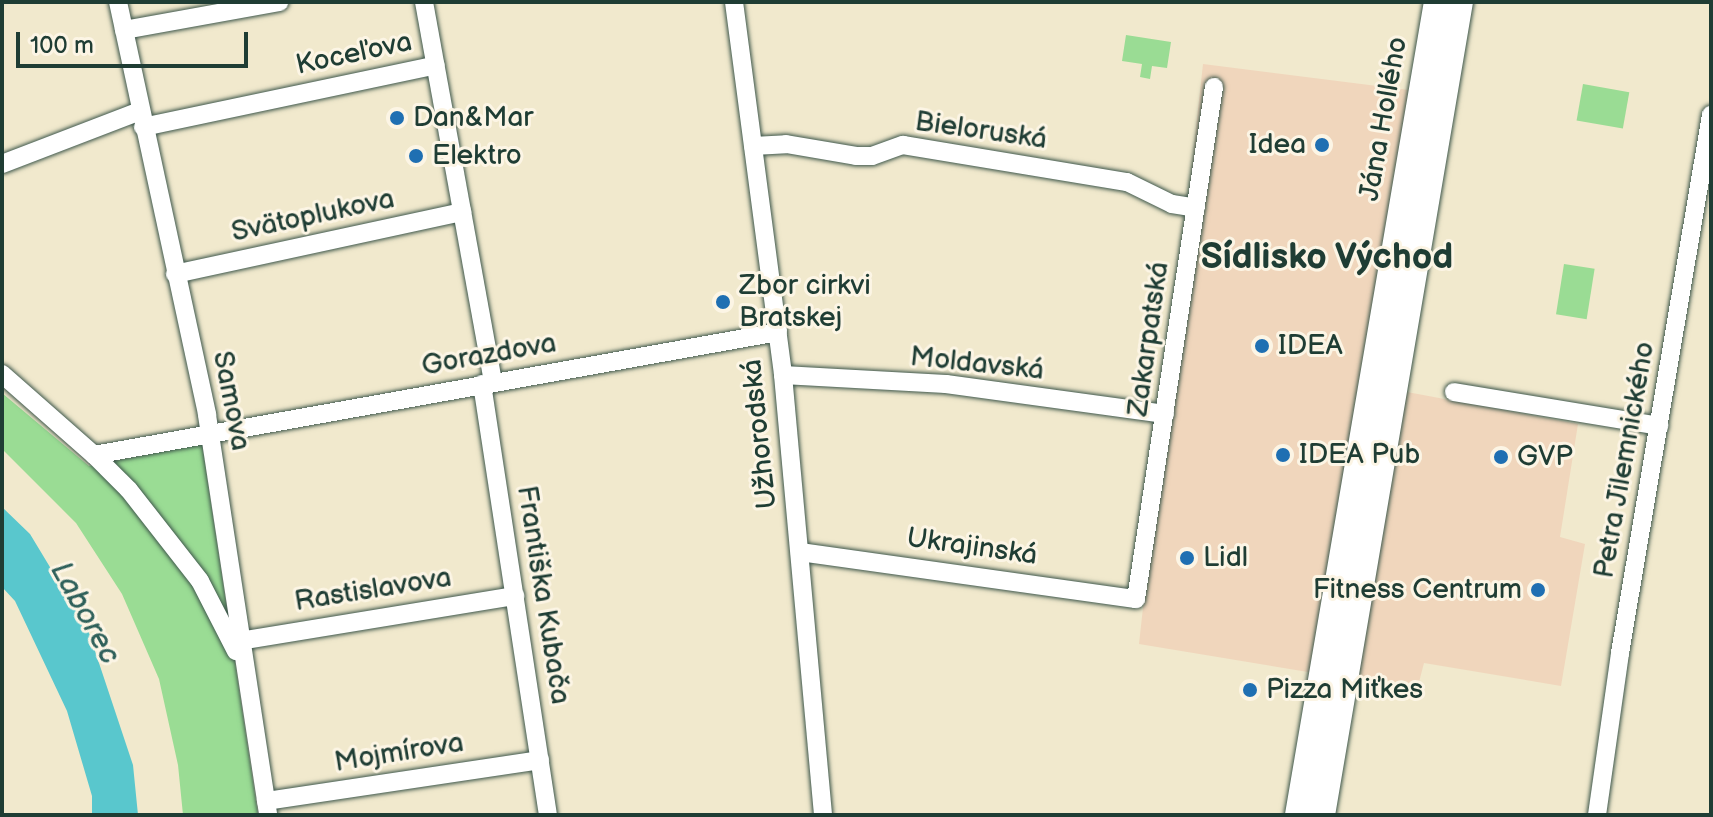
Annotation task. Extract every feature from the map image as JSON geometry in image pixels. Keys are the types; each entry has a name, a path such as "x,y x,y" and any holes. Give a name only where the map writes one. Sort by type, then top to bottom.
{"street":[{"name":"Samova","path":"118,2 210,433 267,808"},
{"path":"124,30 280,2"},
{"name":"Františka Kubača","path":"424,2 462,212 548,815"},
{"name":"Užhorodská","path":"734,2 783,375 823,815"},
{"name":"Jána Hollého","path":"1437,2 1439,56"},
{"name":"Jána Hollého","path":"1322,815 1336,663 1439,56 1460,2"},
{"name":"Koceľova","path":"2,164 142,119 436,65"},
{"name":"Zakarpatská","path":"1136,599 1214,87"},
{"name":"Petra Jilemnického","path":"1597,815 1659,426 1706,185 1711,115"},
{"name":"Bieloruská","path":"753,146 786,144 872,156 903,145 1127,182 1172,204 1196,208"},
{"name":"Svätoplukova","path":"175,274 462,212"},
{"name":"Gorazdova","path":"94,455 778,332"},
{"path":"2,374 94,455 139,502 200,581 244,668"},
{"name":"Moldavská","path":"783,375 817,375 870,383 946,384 1165,414"},
{"path":"1454,392 1659,426"},
{"name":"Ukrajinská","path":"800,552 1136,599"},
{"name":"Rastislavova","path":"240,641 515,596"},
{"name":"Jána Hollého","path":"1298,815 1336,663"},
{"name":"Mojmírova","path":"267,808 540,760"}],"shaded area":[{"path":"1203,64 1409,90 1359,383 1578,424 1560,537 1585,544 1561,686 1424,663 1417,690 1139,644"}],"green space":[{"path":"1126,35 1171,42 1167,68 1152,66 1150,79 1140,77 1142,64 1122,61"},
{"path":"1583,84 1629,92 1623,129 1577,120"},
{"path":"1564,264 1595,269 1587,319 1556,314"},
{"path":"2,393 89,466 202,444 258,815 183,815 178,765 159,679 122,594 76,523 2,449"}],"water":[{"path":"2,507 30,534 88,630 133,765 138,815 92,815 92,796 67,711 15,601 2,587"}],"place":[{"name":"Dan&Mar","path":"397,118"},
{"name":"Idea","path":"1322,145"},
{"name":"Elektro","path":"416,156"},
{"name":"Zbor cirkvi Bratskej","path":"723,302"},
{"name":"IDEA","path":"1262,346"},
{"name":"IDEA Pub","path":"1283,455"},
{"name":"GVP","path":"1501,457"},
{"name":"Lidl","path":"1187,558"},
{"name":"Fitness Centrum","path":"1538,590"},
{"name":"Pizza Miťkes","path":"1250,690"}],"district":[{"name":"Sídlisko Východ","path":"1327,258"}],"water label":[{"name":"Laborec","path":"85,613"}]}
